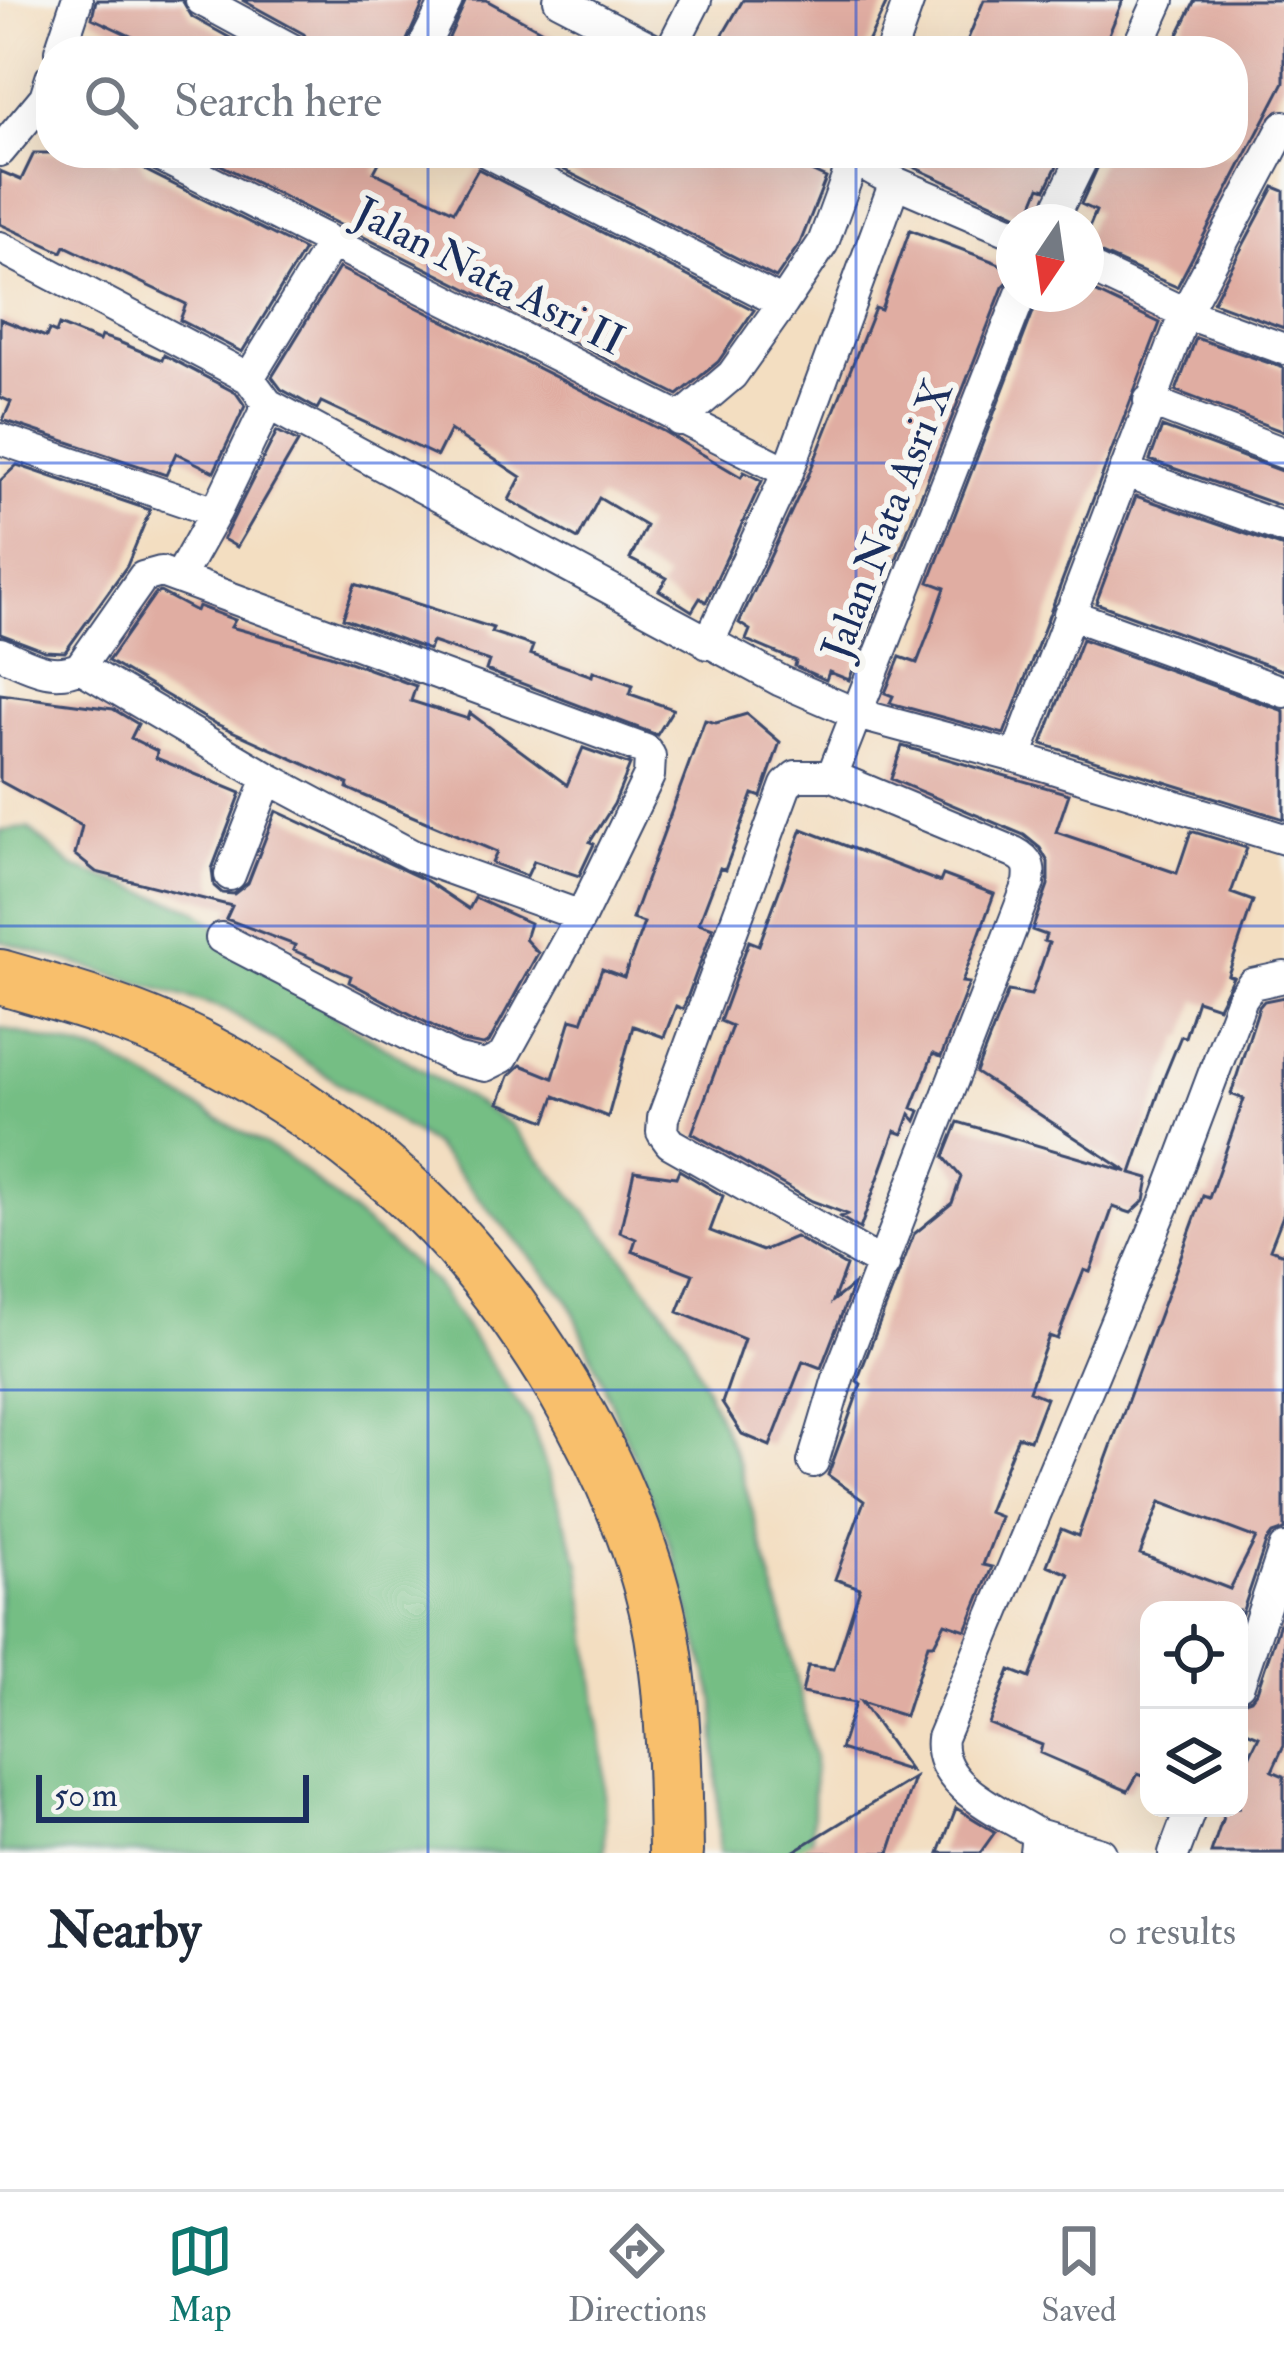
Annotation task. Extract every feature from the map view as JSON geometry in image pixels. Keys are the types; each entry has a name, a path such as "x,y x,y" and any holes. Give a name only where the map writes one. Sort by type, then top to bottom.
{"highway":[{"path":"0,977 94,1004 205,1050 334,1130 404,1187 514,1315 592,1437 636,1539 662,1634 674,1756 676,1853"},
{"path":"0,1004 70,1018 241,1097 364,1183 466,1289 523,1367 569,1448 588,1485 628,1600 648,1736 645,1853"}],"street":[{"path":"65,36 77,0"},
{"path":"201,0 267,36"},
{"path":"429,36 447,0"},
{"path":"678,36 696,0"},
{"path":"1143,36 1159,0"},
{"path":"895,36 904,2"},
{"path":"576,4 631,36"},
{"path":"0,151 36,108"},
{"path":"1016,757 1185,313 1276,162 1284,126"},
{"name":"Jalan Nata Asri II","path":"183,168 788,472"},
{"path":"518,168 783,303"},
{"path":"679,420 732,375 823,243 847,168"},
{"path":"872,168 996,225"},
{"path":"1060,204 1078,168"},
{"path":"709,644 788,472 895,182"},
{"path":"249,378 331,244"},
{"path":"0,247 249,378 268,404 709,644 857,714 1284,839"},
{"path":"1104,275 1185,313 1284,349"},
{"name":"Jalan Nata Asri X","path":"832,776 1015,312"},
{"path":"1149,401 1284,452"},
{"path":"179,576 268,404"},
{"path":"0,439 216,512"},
{"path":"1127,472 1284,528"},
{"path":"0,653 51,674 67,674 80,667 143,577 161,572 646,750 652,762 581,916 503,1057 485,1066 455,1059 221,938"},
{"path":"1070,614 1284,692"},
{"path":"80,667 268,778 412,854 581,916"},
{"path":"814,1462 839,1376 884,1265 1031,870 1027,860 1015,852 832,776 796,776 786,784 663,1118 662,1132 670,1143 884,1265"},
{"path":"230,875 268,778"},
{"path":"1101,1853 1036,1844 959,1785 943,1759 943,1738 1165,1203 1242,998 1252,984 1284,977"},
{"path":"1248,1657 1284,1549"},
{"path":"1174,1853 1188,1817"}],"green space":[{"path":"28,828 73,867 194,909 339,1019 510,1124 611,1241 682,1334 739,1464 783,1620 814,1756 812,1853 719,1853 715,1702 672,1549 569,1301 433,1145 226,1009 0,941 0,831"},
{"path":"0,1028 106,1055 288,1158 433,1281 530,1421 580,1565 604,1761 605,1853 0,1853"}],"building":[{"path":"96,0 182,0 192,17 227,36 131,36 92,18"},
{"path":"242,0 425,0 409,36 304,34"},
{"path":"466,0 486,0 552,36 450,36"},
{"path":"743,0 888,0 871,36 722,36"},
{"path":"984,0 1123,0 1108,36 969,36"},
{"path":"1195,0 1284,0 1284,82 1248,151 1248,36 1177,36"},
{"path":"34,153 36,168 144,168 304,250 242,352 180,320 186,304 65,246 62,252 0,224 0,171 21,180"},
{"path":"227,168 376,168 374,172 454,211 478,169 754,310 718,362 678,395"},
{"path":"560,168 804,168 826,178 800,243 776,278"},
{"path":"916,168 1056,168 1046,189 1040,187 1033,204 996,205"},
{"path":"1097,168 1239,168 1177,287 1104,255 1104,204 1081,204"},
{"path":"1274,187 1284,191 1284,328 1213,302"},
{"path":"910,230 996,262 996,305 849,680 829,672 826,680 746,640 750,630 739,623 809,474 875,308 881,310"},
{"path":"339,268 663,431 741,477 744,472 762,481 706,602 700,598 692,611 659,590 667,578 630,559 646,526 599,498 578,539 509,500 521,477 450,430 437,456 321,402 317,409 281,389 272,377"},
{"path":"1104,297 1160,323 1004,734 890,703 893,696 885,693 900,657 917,663 945,588 929,582 1033,312 1104,312"},
{"path":"0,319 46,337 49,330 56,333 59,325 162,360 164,355 236,393 245,406 214,472 176,453 166,475 3,420 11,402 0,397"},
{"path":"1196,338 1284,368 1284,432 1176,391"},
{"path":"1162,427 1284,472 1284,507 1150,460"},
{"path":"277,431 298,442 237,547 223,539"},
{"path":"17,465 150,510 127,566 65,652 45,651 0,634 0,481"},
{"path":"1136,496 1284,547 1284,671 1096,603"},
{"path":"355,584 493,628 491,632 533,646 530,654 633,685 630,694 673,709 657,735 486,670 489,661 432,642 429,650 343,618"},
{"path":"160,592 196,611 198,606 235,620 231,627 416,686 411,701 468,719 470,713 567,785 583,748 630,765 614,804 590,842 594,844 579,876 534,861 527,876 492,863 497,852 347,788 348,784 210,721 108,661"},
{"path":"1082,639 1284,711 1284,819 1042,744"},
{"path":"0,694 113,709 138,724 131,738 157,751 156,758 241,793 212,869 214,886 222,893 234,894 248,883 276,811 427,881 469,909 475,898 530,923 525,939 538,953 489,1042 462,1041 349,982 351,976 293,950 295,945 226,919 232,906 96,872 75,855 82,826 0,781"},
{"path":"747,714 780,742 761,797 753,794 699,923 713,928 683,1009 676,1006 664,1037 633,1026 608,1117 555,1096 546,1121 499,1103 509,1076 521,1065 553,1078 571,1019 582,1022 602,969 624,977 644,923 632,919 705,720 716,723"},
{"path":"902,746 1069,794 1056,832 1177,873 1191,831 1247,848 1231,893 1253,901 1228,975 1233,977 1218,1007 1197,1000 1165,1075 1131,1173 1149,1178 1145,1200 1131,1213 1113,1207 1090,1272 1084,1270 1057,1339 1049,1336 1029,1391 1046,1398 1030,1440 1018,1436 988,1512 1001,1517 983,1565 992,1567 966,1630 945,1623 934,1644 928,1644 905,1716 861,1702 910,1771 840,1749 855,1703 802,1693 808,1666 834,1669 860,1588 835,1579 864,1501 828,1475 861,1384 857,1381 914,1234 952,1203 961,1177 944,1157 958,1122 1128,1172 976,1073 1008,991 1031,995 1049,943 1044,941 1046,935 1032,930 1048,885 1048,862 1024,835 891,779"},
{"path":"802,829 940,882 943,875 994,894 962,982 969,983 941,1057 933,1054 912,1108 920,1111 916,1121 910,1114 903,1134 895,1131 860,1229 840,1217 847,1214 812,1201 692,1133 732,1026 720,1021 749,941 759,945"},
{"path":"1284,997 1284,1213 1270,1249 1284,1254 1284,1530 1266,1542 1246,1601 1140,1601 1140,1775 1128,1791 1040,1753 1042,1745 989,1724 1010,1670 1030,1678 1069,1574 1047,1565 1061,1529 1078,1536 1203,1196 1209,1198 1244,1099 1231,1094 1264,1001","holes":["1160,1502 1256,1538 1230,1589 1140,1554"]},
{"path":"679,1170 723,1196 710,1231 762,1251 795,1237 846,1266 833,1301 853,1285 821,1368 803,1361 770,1446 742,1434 722,1403 744,1339 678,1312 693,1274 632,1251 636,1239 620,1232 634,1171 676,1177"},
{"path":"1284,1611 1284,1745 1272,1771 1284,1776 1284,1853 1211,1853 1223,1817 1248,1817 1248,1759 1259,1736 1248,1732 1248,1700 1257,1691"},
{"path":"914,1778 889,1853 791,1853"},
{"path":"956,1808 995,1832 980,1853 939,1853"}]}
